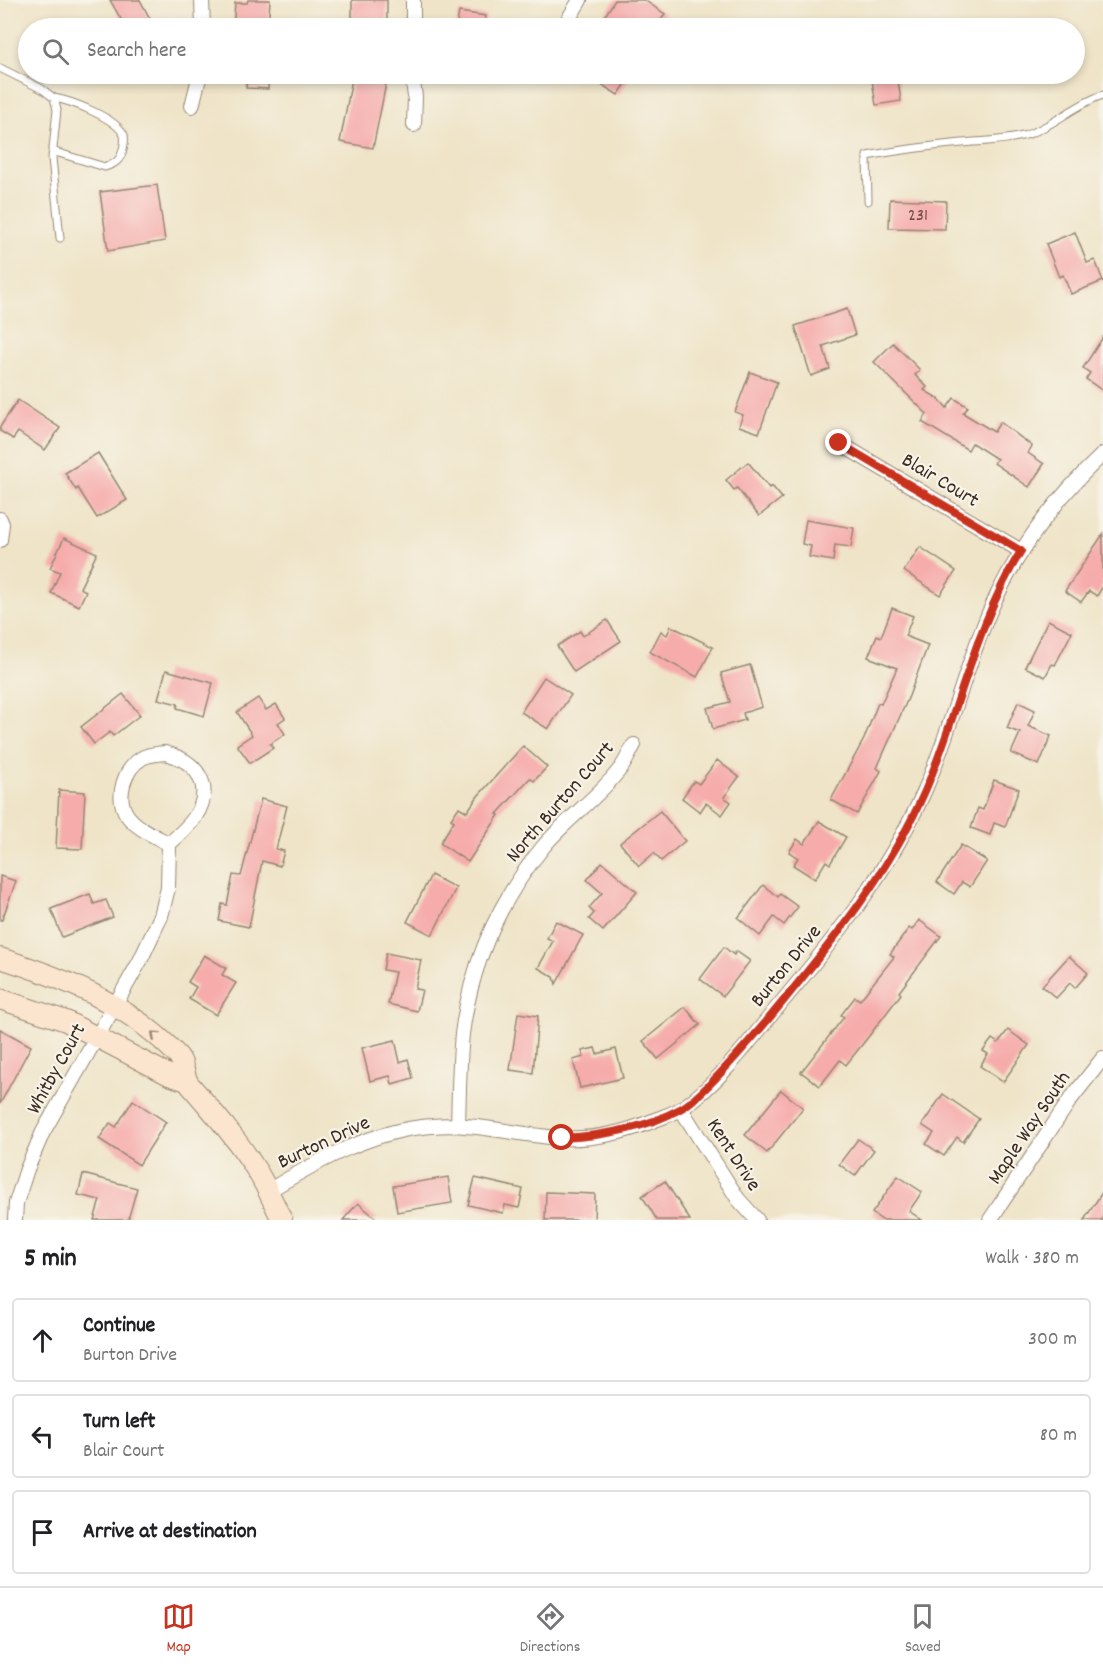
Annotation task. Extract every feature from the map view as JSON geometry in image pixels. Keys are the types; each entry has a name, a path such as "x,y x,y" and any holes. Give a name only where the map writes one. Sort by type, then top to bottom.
{"street":[{"path":"202,0 203,18"},
{"path":"413,0 413,18"},
{"path":"568,18 580,0"},
{"path":"192,106 198,84"},
{"path":"413,84 414,125"},
{"name":"Blair Court","path":"839,443 1021,551"},
{"name":"Burton Drive","path":"268,1191 295,1174 351,1146 382,1135 433,1125 458,1125 562,1138 587,1137 626,1130 681,1109 735,1059 818,959 867,894 889,860 924,793 942,749 990,611 1021,551 1062,496 1103,454"},
{"path":"0,519 2,524 0,540"},
{"name":"North Burton Court","path":"458,1125 465,1013 471,986 490,932 515,885 542,848 562,826 606,786 622,767 634,745"},
{"path":"165,753 189,762 198,773 203,785 203,799 196,816 168,844 134,823 126,814 122,801 124,780 131,768 142,758 153,754 165,753"},
{"name":"Whitby Court","path":"15,1220 16,1203 27,1169 43,1132 140,961 161,916 168,888 168,844"},
{"path":"0,958 74,984 114,1006 143,1024 180,1058 187,1081 241,1146 268,1191 282,1220"},
{"path":"0,999 66,1022 169,1075 187,1081"},
{"name":"Maple Way South","path":"990,1220 1071,1100 1103,1058"},
{"name":"Kent Drive","path":"681,1109 738,1199 757,1220"}],"lane":[{"path":"0,68 18,77"},
{"path":"32,84 54,98 70,100 81,105 117,126 124,136 121,158 113,165 105,167 92,165 52,151"},
{"path":"867,201 867,156 901,149 981,142 1025,135 1047,127 1088,100 1103,95"},
{"path":"54,98 57,110 52,151 60,238"}],"building":[{"path":"110,0 140,0 150,18 120,18"},
{"path":"248,0 270,0 269,18 234,18 235,3 247,3"},
{"path":"352,0 387,0 387,18 352,18"},
{"path":"615,0 644,0 665,14 662,18 603,18"},
{"path":"459,12 486,16 486,18 458,18"},
{"path":"246,84 268,84 268,89 246,88"},
{"path":"351,84 386,84 373,148 340,142"},
{"path":"601,84 626,84 618,95"},
{"path":"873,84 898,84 901,101 876,105"},
{"path":"157,185 165,241 108,251 100,192"},
{"path":"890,199 946,201 945,229 889,228"},
{"path":"1075,232 1087,263 1095,260 1103,281 1071,294 1063,275 1059,277 1046,244"},
{"path":"847,309 855,335 823,346 830,369 811,376 795,326"},
{"path":"1103,337 1103,391 1086,379 1090,373 1083,368"},
{"path":"893,343 920,370 915,375 927,387 924,390 939,399 947,408 954,398 968,407 963,413 994,432 1000,422 1032,446 1028,453 1044,464 1029,487 994,463 997,459 972,443 968,450 922,422 927,414 874,362"},
{"path":"750,372 777,382 759,433 739,426 743,415 735,412"},
{"path":"18,400 60,428 45,450 18,432 13,439 0,431 0,427"},
{"path":"98,453 127,500 97,518 78,488 76,490 65,473"},
{"path":"748,462 769,488 772,486 782,498 759,516 737,488 734,490 726,480"},
{"path":"806,520 854,528 851,547 835,545 833,561 809,557 811,546 802,544"},
{"path":"1103,534 1103,586 1097,596 1089,591 1081,602 1065,591"},
{"path":"64,538 97,553 80,588 86,591 79,606 51,593 60,572 50,568"},
{"path":"920,547 956,571 940,595 904,571"},
{"path":"892,608 913,616 905,636 928,645 909,696 877,768 881,771 857,814 831,800 864,739 878,703 881,704 897,668 868,657 877,635 881,637"},
{"path":"607,620 621,641 574,672 557,646 580,631 583,636"},
{"path":"1048,620 1072,632 1055,665 1052,664 1045,677 1025,667"},
{"path":"671,626 713,647 697,677 650,652 661,631 667,635"},
{"path":"750,665 762,707 743,713 745,720 713,729 707,708 730,702 721,673"},
{"path":"166,670 213,683 204,716 177,708 178,704 158,699"},
{"path":"544,677 571,695 548,729 521,712"},
{"path":"123,694 140,715 113,736 110,732 94,744 81,727"},
{"path":"258,698 266,710 276,704 285,718 278,723 285,734 270,744 273,748 250,763 237,745 252,735 237,712"},
{"path":"1018,702 1035,710 1028,726 1051,736 1039,765 1011,753 1020,733 1007,728"},
{"path":"523,746 547,767 534,781 530,778 497,814 499,815 468,862 440,843 454,821 451,819 459,807 467,812 478,796"},
{"path":"717,760 739,777 724,797 731,802 722,815 706,803 700,812 682,798 694,781 699,784"},
{"path":"994,780 1019,789 1005,827 994,823 990,835 971,828 978,808 983,810"},
{"path":"59,790 85,792 82,849 56,848"},
{"path":"261,799 287,806 276,849 284,851 280,866 262,861 249,927 219,921 222,904 227,905 233,875 241,876"},
{"path":"660,811 685,841 661,861 654,853 639,866 620,843"},
{"path":"819,821 846,837 830,864 826,861 815,879 793,865 798,858 789,852 797,839 804,844"},
{"path":"961,845 987,861 970,887 962,882 954,894 937,882"},
{"path":"602,862 637,892 603,931 589,919 594,913 589,908 602,893 587,880"},
{"path":"431,875 456,888 432,935 407,922"},
{"path":"0,876 16,881 2,920 0,920"},
{"path":"763,885 778,897 780,894 798,907 784,925 774,917 760,936 738,918"},
{"path":"90,894 94,904 106,900 113,917 62,937 51,909"},
{"path":"919,920 941,936 899,992 901,994 846,1065 840,1060 820,1086 801,1072 844,1017 841,1015 855,997 860,1000 894,957 890,954 909,928 912,930"},
{"path":"556,921 583,935 556,984 554,977 538,968 553,941 547,938"},
{"path":"724,947 734,955 736,951 750,961 723,996 700,979"},
{"path":"386,953 421,960 415,989 422,990 417,1011 388,1004 395,972 383,970"},
{"path":"204,955 226,968 222,975 236,983 216,1015 189,999 196,987 188,982"},
{"path":"1069,956 1088,973 1075,988 1070,983 1056,998 1042,986"},
{"path":"685,1007 700,1025 658,1059 643,1041"},
{"path":"518,1013 538,1016 533,1073 510,1070"},
{"path":"0,1029 31,1046 0,1104"},
{"path":"1008,1030 1029,1045 1003,1082 980,1066 988,1054 983,1051 992,1039 998,1043"},
{"path":"395,1040 400,1062 408,1059 413,1078 392,1084 390,1076 370,1081 362,1048"},
{"path":"595,1048 597,1054 616,1049 623,1078 580,1088 573,1060 584,1057 582,1051"},
{"path":"781,1090 803,1108 767,1153 745,1135"},
{"path":"943,1094 979,1119 963,1142 957,1137 944,1156 926,1144 934,1133 922,1125"},
{"path":"133,1100 166,1122 139,1165 99,1139 110,1123 116,1127"},
{"path":"858,1139 874,1150 855,1176 839,1164"},
{"path":"83,1174 137,1188 128,1220 94,1220 100,1200 78,1195"},
{"path":"898,1176 922,1192 909,1211 922,1220 882,1220 872,1213"},
{"path":"448,1177 452,1203 397,1212 393,1186"},
{"path":"475,1178 523,1189 519,1208 505,1205 503,1213 468,1205"},
{"path":"665,1181 690,1220 657,1220 642,1196"},
{"path":"1103,1191 1103,1220 1084,1220"},
{"path":"546,1192 595,1194 594,1220 545,1220"},
{"path":"358,1203 378,1220 343,1220"}],"route":[{"path":"562,1138 618,1132 681,1109 701,1093 735,1059 818,959 867,894 889,860 924,793 942,749 979,638 990,611 1021,551 839,443"}]}
